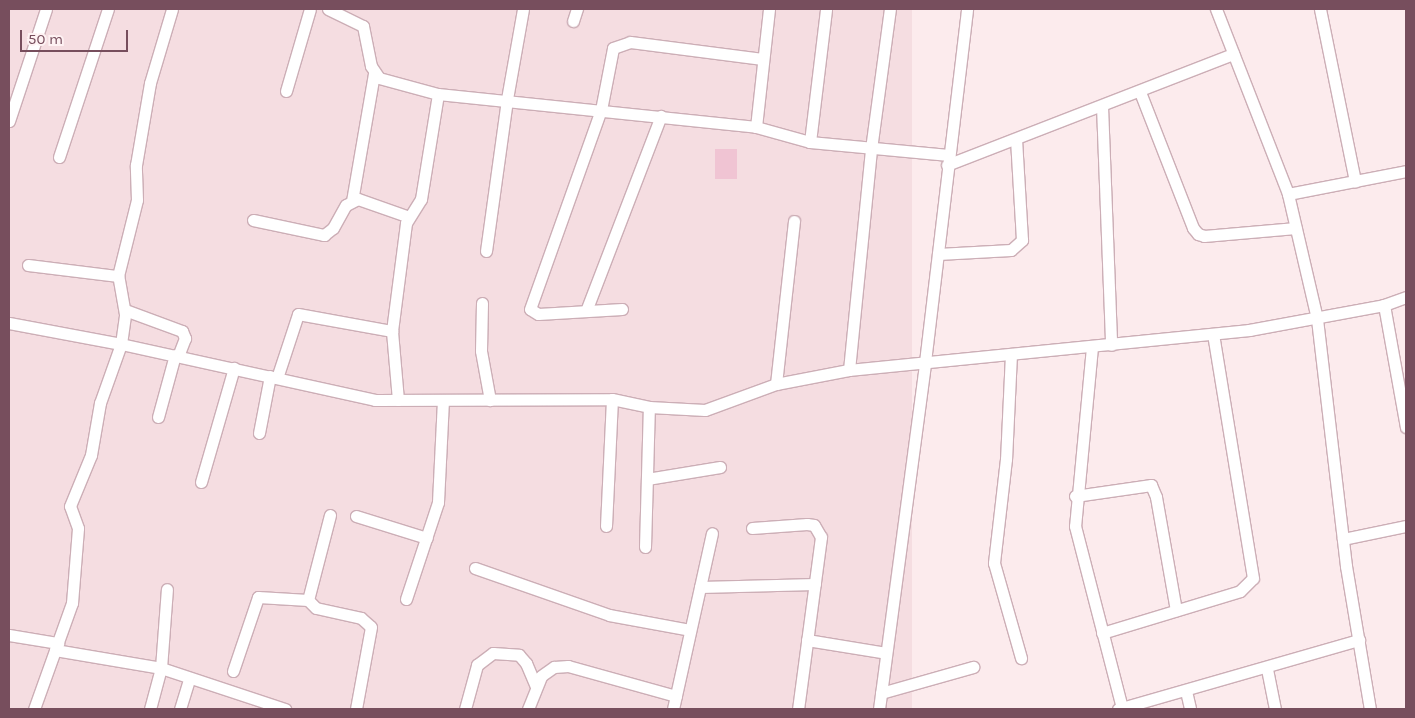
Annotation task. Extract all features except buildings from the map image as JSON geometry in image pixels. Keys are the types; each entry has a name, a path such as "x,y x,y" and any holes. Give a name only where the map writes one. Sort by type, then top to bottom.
{"street":[{"path":"9,121 46,9"},
{"path":"59,157 108,9"},
{"path":"34,709 73,595 78,528 70,506 91,455 100,403 122,344 125,310 118,276 137,200 136,165 150,83 172,9"},
{"path":"286,91 310,9"},
{"path":"328,9 363,26 374,73 352,201"},
{"path":"486,251 507,99 523,9"},
{"path":"573,21 577,9"},
{"path":"756,127 769,9"},
{"path":"810,142 826,9"},
{"path":"849,370 872,149 890,9"},
{"path":"879,709 925,362 947,160 967,9"},
{"path":"1216,9 1288,194 1317,319 1343,539 1370,709"},
{"path":"1320,9 1356,181"},
{"path":"622,309 538,314 530,309 601,110 610,56 620,44 630,42 763,59"},
{"path":"374,73 379,78 438,94 507,99 756,127 810,142 947,160 1016,138 1140,92 1233,54"},
{"path":"1140,92 1192,228 1198,234 1296,228"},
{"path":"398,400 392,331 409,217 421,199 438,94"},
{"path":"1102,106 1111,345"},
{"path":"586,311 661,116"},
{"path":"938,254 1011,250 1022,240 1016,138"},
{"path":"1288,194 1406,171"},
{"path":"253,220 324,235 333,228 346,205 352,201 365,201 409,217"},
{"path":"776,384 794,220"},
{"path":"28,265 118,276"},
{"path":"9,323 122,344 375,400 612,399 649,407 705,410 776,384 849,370 1213,334 1317,319 1384,305 1406,297"},
{"path":"482,304 480,351 490,400"},
{"path":"1384,305 1406,427"},
{"path":"125,310 182,331 185,338 177,356 158,417"},
{"path":"259,433 274,377 298,314 392,331"},
{"path":"1102,633 1240,591 1253,578 1213,334"},
{"path":"1092,347 1075,496 1076,538 1102,633 1120,709 1267,669 1358,640"},
{"path":"1011,354 1006,459 994,563 1021,658"},
{"path":"201,482 234,368"},
{"path":"606,526 612,399"},
{"path":"406,599 438,502 443,400"},
{"path":"645,547 649,407"},
{"path":"647,479 720,467"},
{"path":"1075,496 1151,485 1156,497 1176,610"},
{"path":"308,600 330,516"},
{"path":"356,516 427,538"},
{"path":"752,528 814,525 821,537 798,709"},
{"path":"1343,539 1406,526"},
{"path":"673,709 712,533"},
{"path":"475,568 609,616 690,630"},
{"path":"700,587 815,584"},
{"path":"150,709 161,668 167,590"},
{"path":"233,671 258,597 308,600 316,608 361,618 371,627 356,709"},
{"path":"9,635 161,668 252,705 285,709"},
{"path":"807,640 886,653"},
{"path":"465,709 477,665 493,653 518,655 526,663 536,686"},
{"path":"528,709 536,686 546,671 568,666 676,696"},
{"path":"881,693 973,668"},
{"path":"1267,669 1275,709"},
{"path":"180,709 189,680"},
{"path":"1186,691 1190,709"}],"shaded area":[{"path":"9,9 912,9 912,709 9,709"}]}
